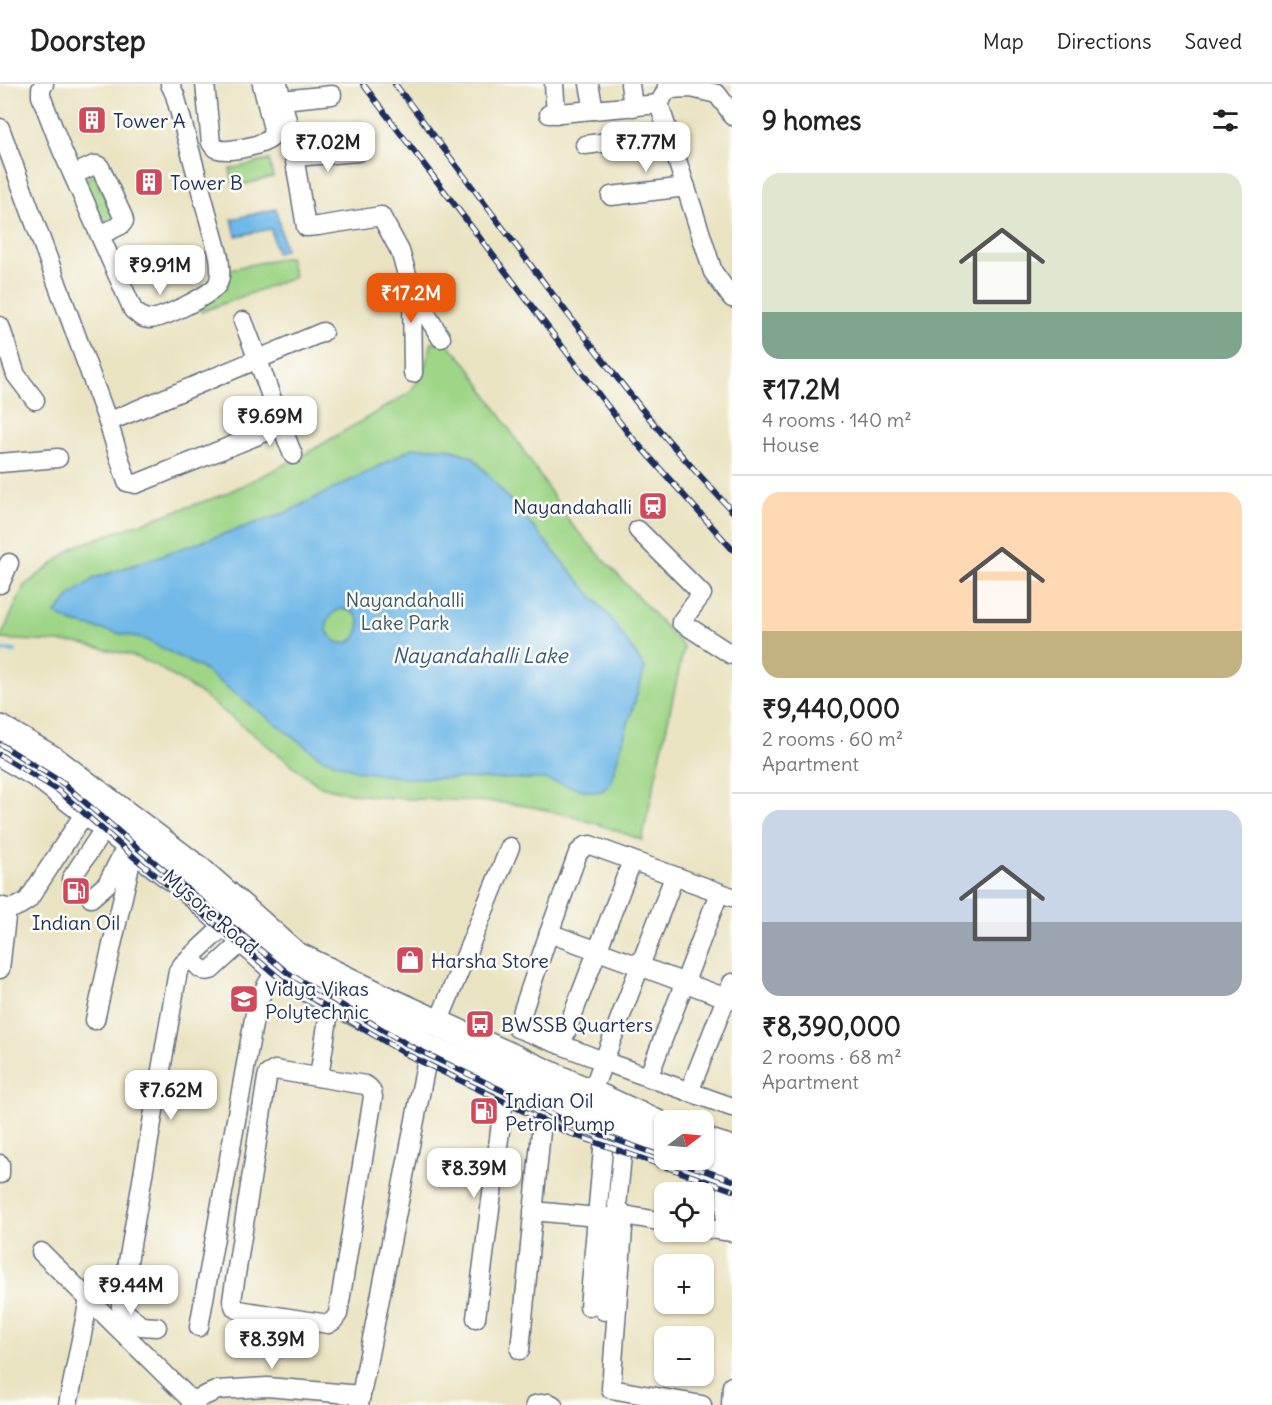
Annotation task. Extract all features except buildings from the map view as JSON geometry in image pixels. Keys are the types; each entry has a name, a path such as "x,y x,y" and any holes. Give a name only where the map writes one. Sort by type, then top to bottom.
{"highway":[{"name":"Mysore Road","path":"0,729 47,768 201,872 295,955 654,1122"},
{"name":"Mysore Road","path":"0,753 47,768 96,818 188,890 284,976 429,1050 654,1149"},
{"path":"714,1151 730,1166"},
{"path":"714,1164 730,1166"}],"street":[{"path":"44,84 41,88 41,96 61,148 133,310 142,317 152,319 195,302 213,289 220,274 219,257 176,95 170,84"},
{"path":"205,84 211,143 214,147 225,151 264,142 271,138 273,129 262,84"},
{"path":"554,84 553,114 633,106 664,92 691,88 717,94 732,116"},
{"path":"589,84 594,110"},
{"path":"630,84 633,106"},
{"path":"332,95 280,92 306,226 381,216 400,251 412,291 441,338"},
{"path":"664,92 669,134 713,272 732,298"},
{"path":"1,133 108,422 127,482 136,484 281,426"},
{"path":"585,145 669,134"},
{"path":"294,157 358,152"},
{"path":"73,175 94,165 100,167 123,217 124,221 121,225 100,235"},
{"path":"611,196 686,187"},
{"path":"412,291 412,374"},
{"path":"243,321 259,359 292,455"},
{"path":"0,327 8,377 35,400"},
{"path":"108,422 322,332"},
{"path":"0,463 58,458"},
{"path":"638,530 702,594 681,622 732,655"},
{"path":"0,584 9,563"},
{"path":"71,879 96,818"},
{"path":"0,969 4,907 17,908 28,900 96,818"},
{"path":"91,898 107,884 131,845"},
{"path":"95,1020 131,845"},
{"path":"648,1078 686,982 726,895 590,845 578,853 517,1028 648,1078 732,1107"},
{"path":"438,1023 510,847"},
{"path":"561,1045 632,861"},
{"path":"591,1094 674,877"},
{"path":"157,1327 141,1326 121,1308 121,1303 178,971 190,957 201,969 211,970 235,932"},
{"path":"549,933 686,982 730,993 689,1092"},
{"path":"199,1327 257,1002 276,969"},
{"path":"319,1077 331,999"},
{"path":"41,1252 193,1404 218,1390 267,1387 360,1400 429,1050"},
{"path":"275,1070 319,1077 365,1085 370,1087 373,1096 338,1314 328,1324 239,1310 235,1308 232,1300 268,1074 275,1070"},
{"path":"476,1318 506,1084"},
{"path":"520,1350 544,1100"},
{"path":"615,1131 621,1211 611,1389 702,1405"},
{"path":"615,1131 597,1217 596,1309 609,1210 654,1219"},
{"path":"0,1164 0,1174"},
{"path":"730,1166 725,1221 730,1230"},
{"path":"533,1211 597,1217"},
{"path":"714,1229 730,1230"},
{"path":"68,1405 89,1299"},
{"path":"731,1405 732,1386"},
{"path":"535,1405 549,1403 553,1405"}],"green space":[{"path":"269,160 273,177 234,187 230,169"},
{"path":"95,175 114,219 101,224 82,180"},
{"path":"289,257 294,277 201,312 198,307 227,285 230,269"},
{"name":"Nayandahalli Lake","path":"432,342 446,342 467,364 572,525 684,647 642,840 575,817 523,805 363,795 318,785 200,693 155,665 131,655 77,643 0,639 24,586 76,546 225,494 302,456 409,393 422,376"}],"water":[{"path":"276,209 285,250 276,253 271,229 236,236 232,219"},
{"name":"Nayandahalli Lake","path":"412,448 447,448 473,457 610,617 645,668 610,784 602,791 591,792 543,779 406,778 358,771 320,757 201,668 144,639 73,623 55,614 71,595 95,578 285,513","holes":["341,609 352,612 358,617 360,625 358,632 354,639 347,643 340,643 329,634 328,621"]}],"waterway":[{"path":"0,650 15,651"}],"tunnel":[{"path":"71,879 91,898"}],"railway":[{"path":"363,84 628,433 732,549"},
{"path":"395,84 609,368 663,434 732,511"},
{"path":"0,744 64,784 288,973 410,1046 572,1124 654,1153"},
{"path":"0,755 59,791 135,858 283,981 406,1054 569,1133 732,1190"},
{"path":"702,1170 732,1180"}],"place":[{"name":"Tower A","path":"92,120"},
{"name":"Tower B","path":"149,182"},
{"name":"Nayandahalli","path":"653,506"},
{"name":"Indian Oil","path":"76,891"},
{"name":"Harsha Store","path":"410,960"},
{"name":"Vidya Vikas Polytechnic","path":"244,999"},
{"name":"BWSSB Quarters","path":"480,1024"},
{"name":"Indian Oil Petrol Pump","path":"484,1111"}],"park label":[{"name":"Nayandahalli Lake Park","path":"405,610"}]}
